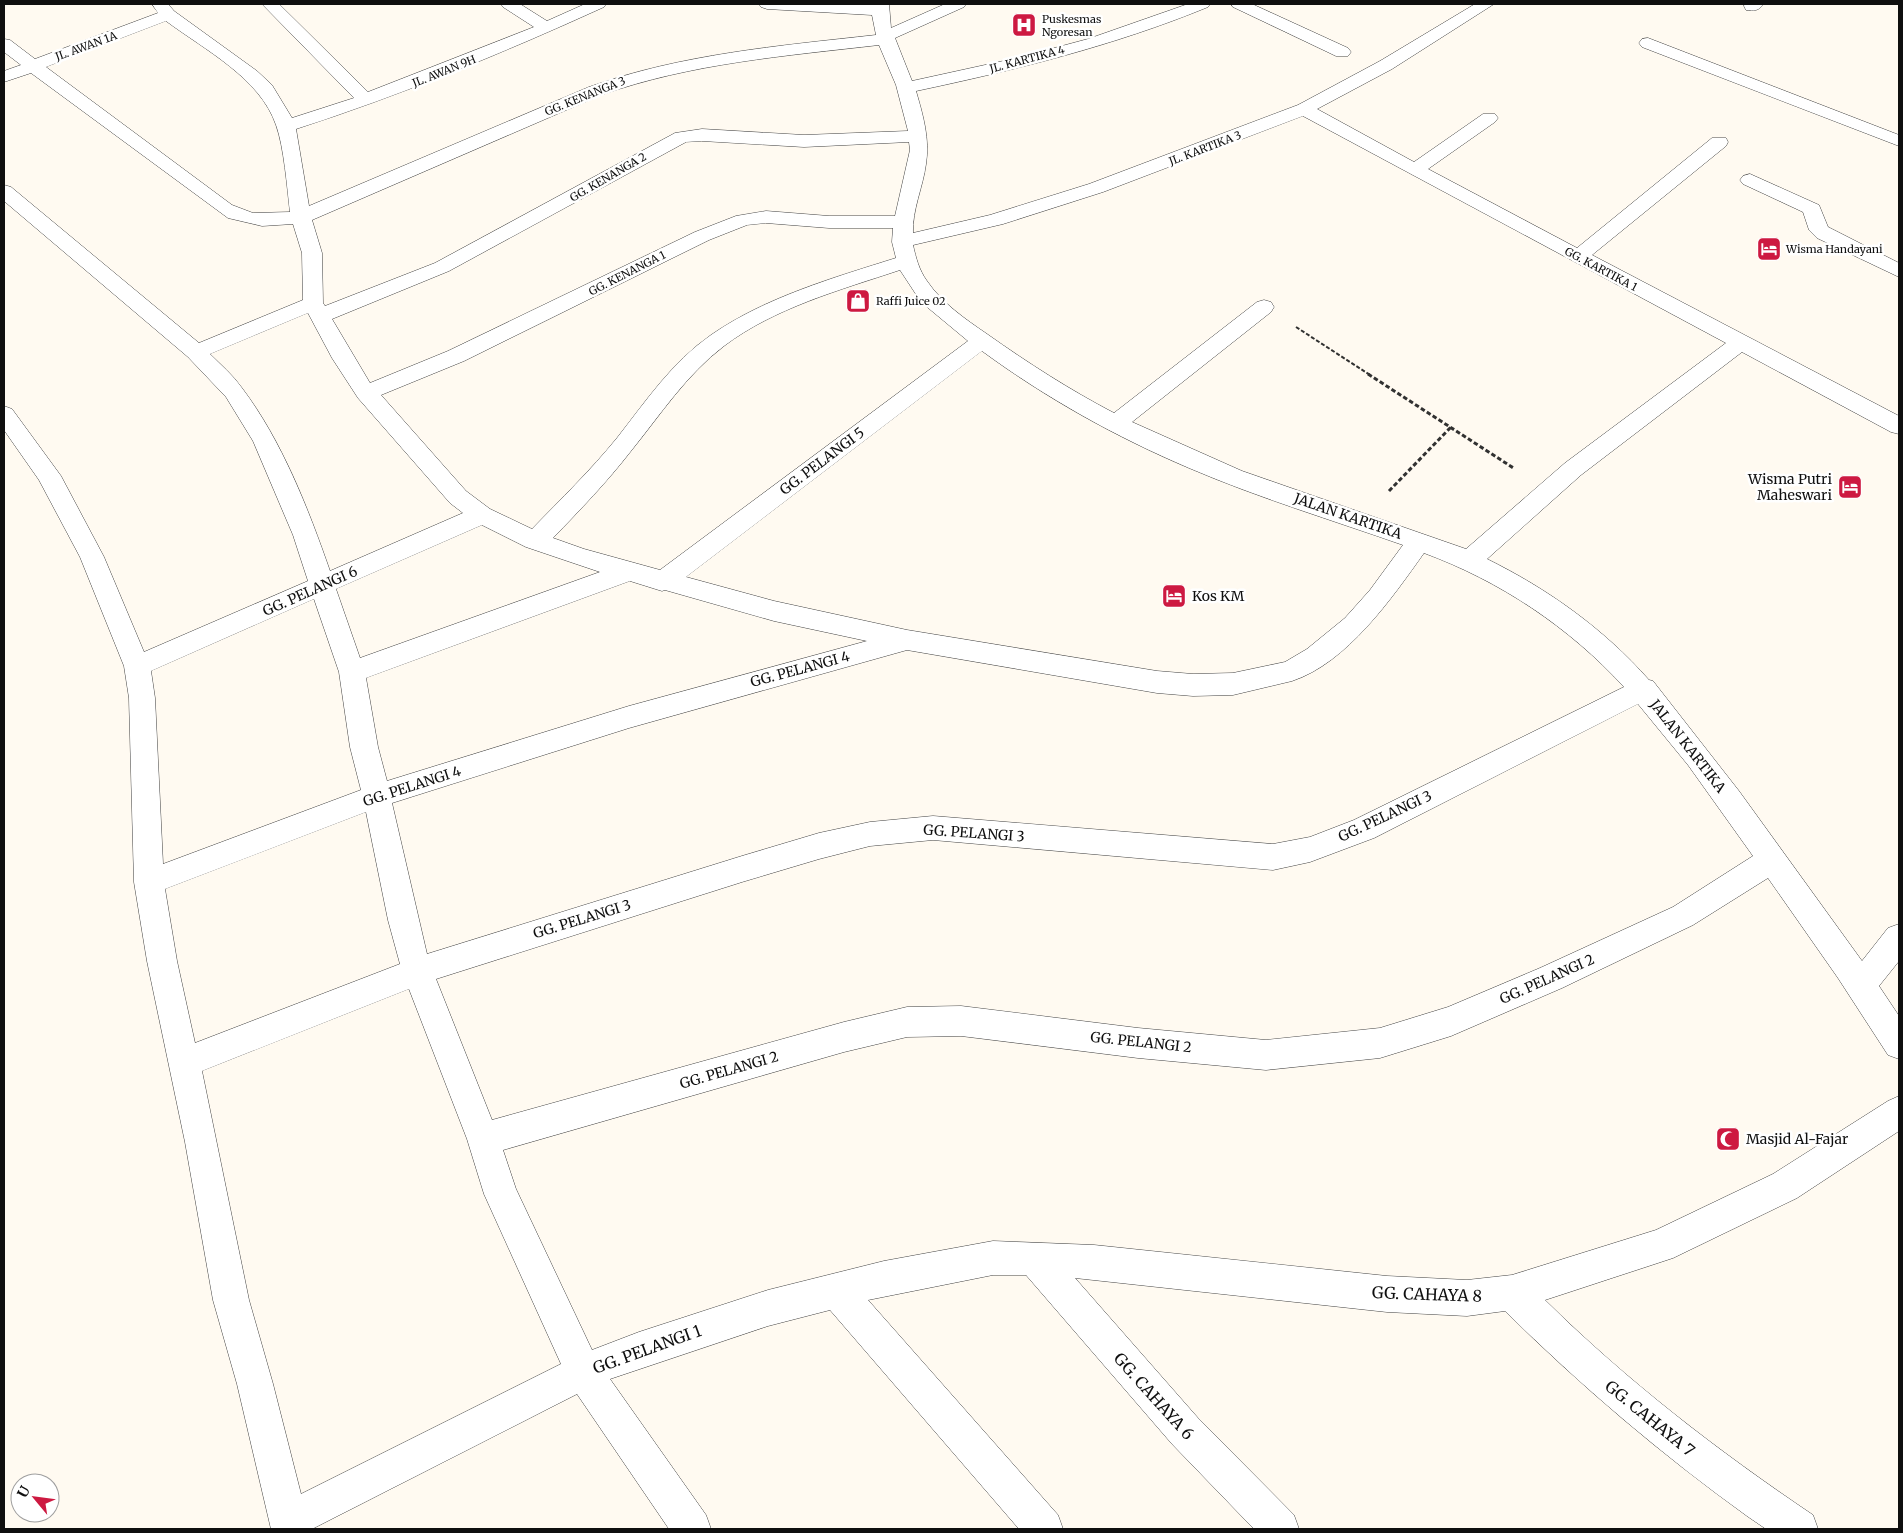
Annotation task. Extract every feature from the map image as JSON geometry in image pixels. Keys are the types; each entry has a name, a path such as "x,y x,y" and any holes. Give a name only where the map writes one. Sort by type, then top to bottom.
{"street":[{"path":"270,4 366,100"},
{"path":"509,4 546,27"},
{"name":"JL. AWAN 9H","path":"286,126 366,100 451,69 598,4"},
{"path":"535,541 613,459 693,360 719,339 775,310 827,288 903,242 918,136 906,88 887,38 880,7 767,4"},
{"name":"GG. KENANGA 3","path":"4,44 240,218 261,221 301,217 595,91 636,76 723,59 887,38 958,4"},
{"name":"JL. KARTIKA 4","path":"906,88 1080,45 1157,21 1202,4"},
{"path":"1239,4 1342,52"},
{"name":"JL. KARTIKA 3","path":"903,242 996,220 1096,188 1304,109 1386,65 1486,4"},
{"path":"164,10 251,75 266,89 286,126 301,217 312,254 316,310 343,358 366,393 458,497 482,515 535,541 627,572 774,611 908,640"},
{"name":"JL. AWAN 1A","path":"4,76 164,10"},
{"path":"1648,43 1899,141"},
{"name":"GG. KARTIKA 1","path":"1304,109 1414,170 1899,426"},
{"path":"1414,170 1489,118"},
{"name":"GG. KENANGA 2","path":"196,352 442,267 530,222 682,137 702,135 804,141 918,136"},
{"path":"1578,257 1719,142"},
{"path":"1750,180 1812,209 1819,230 1824,234 1899,271"},
{"path":"4,191 196,352 234,392 264,440 305,535 352,672 364,747 377,796 391,868 417,971 483,1139 501,1194 583,1372 692,1529"},
{"name":"GG. KENANGA 1","path":"366,393 456,356 702,236 743,220 766,217 830,222 903,242"},
{"name":"JALAN KARTIKA","path":"903,242 913,278 927,297 1020,367 1116,423 1198,462 1470,560 1540,598 1594,640 1644,689 1706,768 1862,984 1899,1044"},
{"path":"1116,423 1264,307"},
{"name":"GG. PELANGI 5","path":"662,582 982,340"},
{"path":"1470,560 1573,469 1740,343"},
{"path":"4,414 49,476 88,549 137,666 142,698 149,882 167,991 184,1063 231,1300 255,1384 289,1525"},
{"name":"GG. PELANGI 6","path":"137,666 482,515"},
{"name":"GG. PELANGI 4","path":"149,882 377,796 629,717 908,640 1114,676 1193,685 1233,684 1292,671 1316,656 1354,625 1378,597 1419,541"},
{"path":"352,672 627,572"},
{"name":"GG. PELANGI 3","path":"184,1063 417,971 742,869 819,846 870,834 933,828 1264,857 1273,857 1310,849 1364,829 1644,689"},
{"name":"GG. PELANGI 2","path":"483,1139 907,1022 961,1021 1138,1043 1266,1054 1337,1049 1380,1043 1451,1021 1666,924 1683,916 1772,860"},
{"path":"1862,984 1899,938"},
{"name":"GG. CAHAYA 8","path":"1034,1258 1094,1262 1387,1294 1467,1298 1512,1293 1661,1246 1785,1186 1899,1112"},
{"name":"GG. PELANGI 1","path":"289,1525 583,1372 639,1350 768,1308 892,1276 992,1258 1034,1258"},
{"name":"GG. CAHAYA 6","path":"1034,1258 1185,1431 1280,1529"},
{"path":"837,1291 1044,1529"},
{"name":"GG. CAHAYA 7","path":"1512,1293 1566,1348 1648,1418 1746,1493 1799,1529"}],"path":[{"path":"1264,307 1516,469"},
{"path":"1356,519 1376,504 1451,427"}],"place":[{"name":"Puskesmas Ngoresan","path":"1024,25"},
{"name":"Wisma Handayani","path":"1769,249"},
{"name":"Raffi Juice 02","path":"858,301"},
{"name":"Wisma Putri Maheswari","path":"1850,487"},
{"name":"Kos KM","path":"1174,596"},
{"name":"Masjid Al-Fajar","path":"1728,1139"}]}
